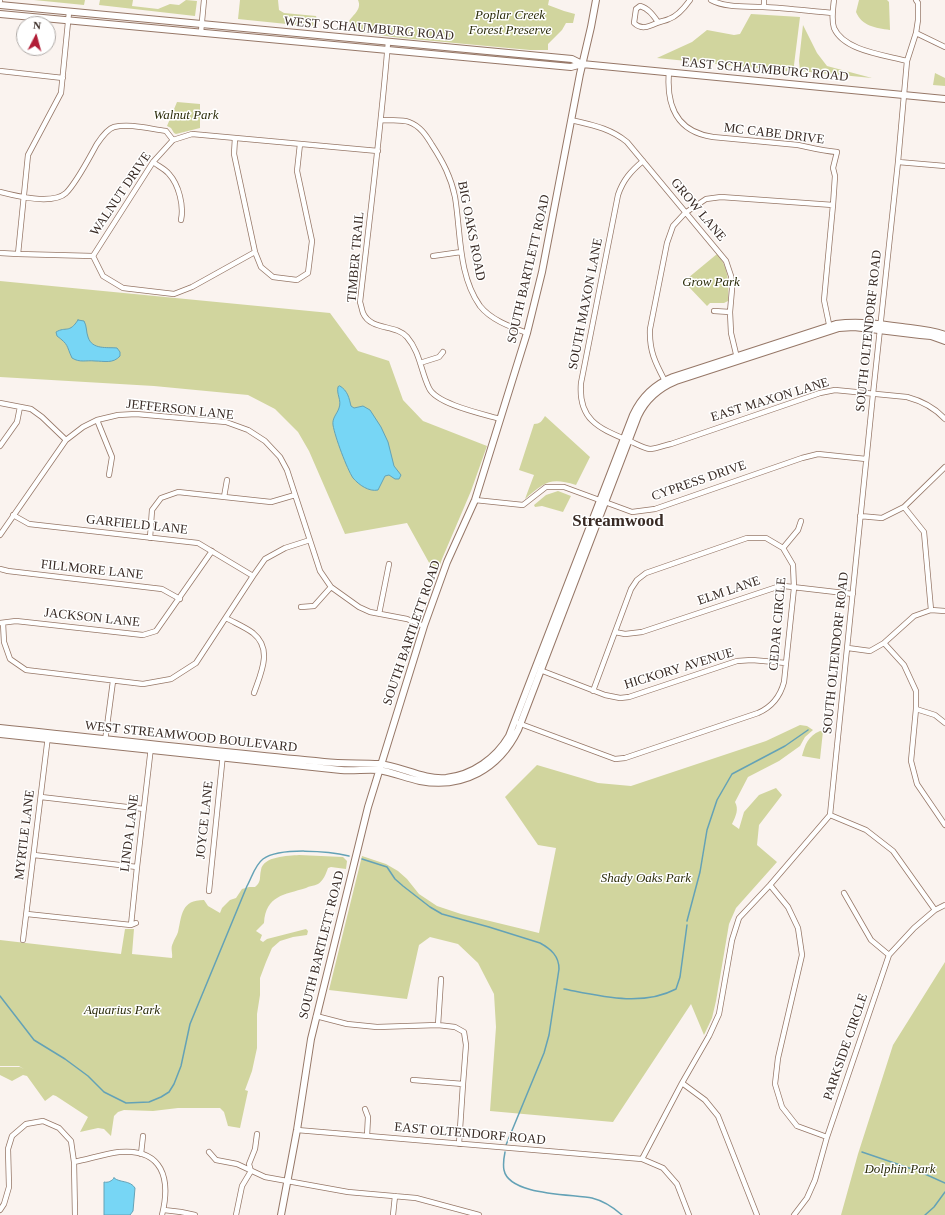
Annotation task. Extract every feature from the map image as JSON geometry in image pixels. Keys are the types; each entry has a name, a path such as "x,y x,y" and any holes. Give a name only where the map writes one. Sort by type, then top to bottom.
{"main road":[{"name":"SOUTH BARTLETT ROAD","path":"281,1215 297,1130 311,1039 368,807 424,626 447,562 475,500 527,333 542,272 582,64 596,0"},
{"name":"WEST SCHAUMBURG ROAD","path":"0,5 572,59 582,64"},
{"name":"WEST SCHAUMBURG ROAD","path":"0,14 571,67 582,64"},
{"name":"EAST SCHAUMBURG ROAD","path":"582,64 945,99"},
{"name":"WEST STREAMWOOD BOULEVARD","path":"0,728 105,745 151,747 324,762 379,768 446,778 463,774 486,762 496,753 517,723 603,501 626,439 633,415 640,402 647,394 666,383 830,328 851,322 881,327"},
{"path":"881,327 930,330 945,335"},
{"path":"881,327 925,335 945,341"},
{"name":"WEST STREAMWOOD BOULEVARD","path":"0,734 106,738 151,747"}],"street":[{"path":"201,32 204,0"},
{"path":"658,22 644,7 640,6 636,9 634,22 638,26 646,28 658,22 670,19 679,13 690,0"},
{"path":"711,0 714,2 736,6 832,13"},
{"path":"764,0 764,7"},
{"path":"834,0 832,13 834,28 844,41 860,49 907,61"},
{"name":"SOUTH OLTENDORF ROAD","path":"830,815 898,162 907,61 916,33 918,20 918,3 916,0"},
{"path":"18,254 28,155 61,93 69,12"},
{"path":"916,33 945,47"},
{"name":"TIMBER TRAIL","path":"388,42 382,120 360,302 363,314 371,322 381,327 398,330 407,336 413,346 429,389 437,398 500,419"},
{"path":"0,71 63,78"},
{"name":"MC CABE DRIVE","path":"669,72 668,95 673,109 680,121 694,132 708,136 798,145 811,147 818,150 837,152 833,168 835,176 824,300 830,328"},
{"name":"BIG OAKS ROAD","path":"382,120 408,122 420,128 429,140 446,166 455,197 461,252 469,284 481,307 499,322 527,333"},
{"name":"GROW LANE","path":"571,120 610,130 627,142 726,261 731,276 731,333 737,358"},
{"path":"0,192 24,197 52,199 65,194 102,137 112,128 125,126 166,131 173,140 192,134 378,151"},
{"path":"235,138 234,154 255,252 260,267 273,277 297,280 308,273 312,241 297,171 300,144"},
{"name":"WALNUT DRIVE","path":"0,252 18,254 93,256 153,162 173,140"},
{"name":"SOUTH MAXON LANE","path":"626,439 602,429 590,418 582,403 581,389 618,195 628,174 643,161"},
{"path":"153,162 169,174 177,185 182,212 180,220"},
{"path":"898,162 945,166"},
{"path":"666,383 652,357 650,329 667,243 673,226 686,213 706,199 721,197 833,205"},
{"path":"93,256 103,276 123,288 174,294 192,287 255,252"},
{"path":"434,256 461,252"},
{"path":"714,311 730,312"},
{"path":"420,363 439,357 443,352"},
{"name":"EAST MAXON LANE","path":"626,439 650,449 671,444 828,390 844,390 917,400 934,408 945,419"},
{"path":"0,403 31,409 42,416 66,440"},
{"path":"0,446 17,422 20,407"},
{"name":"JEFFERSON LANE","path":"0,535 66,440 83,427 97,420 118,415 136,414 226,422 248,430 265,441 280,457 287,470 320,571 331,587 358,607 370,612 407,619 424,626"},
{"path":"97,420 112,457 109,475"},
{"name":"CYPRESS DRIVE","path":"475,500 524,505 546,486 564,487 632,512 656,509 802,458 818,454 866,459"},
{"path":"860,516 882,518 904,507 945,467"},
{"path":"224,497 227,480"},
{"path":"150,538 152,510 161,498 178,492 271,502 295,495"},
{"path":"904,507 924,532 931,610"},
{"name":"GARFIELD LANE","path":"13,515 29,524 198,543 253,576"},
{"path":"593,690 631,589 637,580 646,573 747,538 766,538 784,548 798,530 801,521"},
{"path":"1,623 4,642 10,659 26,670 144,684 172,679 196,663 265,559 285,548 310,540"},
{"name":"CEDAR CIRCLE","path":"517,723 615,759 625,758 758,713 768,708 775,702 782,691 784,682 794,588 793,565 784,548"},
{"name":"JACKSON LANE","path":"1,623 16,621 143,635 156,631 180,599 212,551"},
{"path":"379,614 389,564"},
{"name":"FILLMORE LANE","path":"0,569 162,589 180,599"},
{"name":"ELM LANE","path":"615,632 625,634 642,632 777,587 784,586 853,594"},
{"path":"301,607 314,606 331,587"},
{"path":"848,648 870,651 884,643 914,616 931,610 945,611"},
{"path":"226,618 254,634 263,645 265,655 261,674 254,693"},
{"path":"884,643 904,665 916,691 916,709 911,761 917,784 945,825"},
{"name":"HICKORY AVENUE","path":"539,669 610,697 625,698 737,661 752,660 786,663"},
{"path":"105,745 113,681"},
{"path":"916,709 935,715 945,723"},
{"name":"MYRTLE LANE","path":"23,940 48,736"},
{"name":"LINDA LANE","path":"27,914 133,924 137,867 151,747"},
{"name":"JOYCE LANE","path":"209,891 223,754"},
{"path":"41,797 144,809"},
{"path":"642,1159 682,1083 709,1036 719,1014 732,940 739,918 770,886 830,815 866,830 893,851 935,910"},
{"path":"34,855 137,867"},
{"path":"770,886 788,907 798,928 802,955 778,1058 775,1084 782,1107 798,1126 827,1138"},
{"path":"844,894 871,940 889,955"},
{"name":"PARKSIDE CIRCLE","path":"794,1215 803,1205 811,1190 889,955 914,928 935,910 945,905"},
{"path":"438,1025 441,979"},
{"path":"316,1016 347,1024 377,1027 438,1025 455,1027 464,1032 466,1045 460,1144"},
{"path":"413,1080 463,1084"},
{"path":"682,1083 704,1100 718,1116 757,1215"},
{"path":"364,1109 368,1117 367,1136"},
{"path":"0,1210 4,1204 9,1187 8,1149 12,1136 26,1124 43,1121 59,1128 71,1141 74,1162 75,1215"},
{"name":"EAST OLTENDORF ROAD","path":"297,1130 642,1159 663,1168 677,1184 689,1215"},
{"path":"236,1215 242,1186 251,1171 249,1164 255,1149 257,1134"},
{"path":"141,1154 143,1136"},
{"path":"74,1162 119,1152 141,1154 153,1159 162,1168 166,1183 163,1212 192,1215"},
{"path":"208,1152 216,1160 237,1164 251,1171 287,1182 348,1192 424,1200 479,1215"},
{"path":"393,1215 395,1196"}],"green space":[{"path":"34,0 85,0 84,5"},
{"path":"100,0 133,0 132,6 158,9 170,4 179,5 186,0 197,1 195,16 99,5"},
{"path":"240,0 278,0 279,10 284,13 316,16 316,27 238,19"},
{"name":"Poplar Creek Forest Preserve","path":"358,0 549,0 548,5 575,14 573,23 566,23 562,30 548,44 548,50 530,50 401,38 357,32 349,21 358,9"},
{"path":"859,0 887,0 889,2 890,30 870,26 865,23 856,12"},
{"path":"751,14 800,17 794,65 795,72 657,58 692,42 707,30 734,35 740,34"},
{"path":"803,25 817,53 827,66 872,78 800,71 799,61"},
{"path":"935,73 945,78 945,86 933,85"},
{"name":"Walnut Park","path":"177,102 200,104 200,128 176,134 167,126"},
{"name":"Grow Park","path":"717,254 726,270 728,282 728,301 724,303 710,303 707,306 688,286 688,278"},
{"path":"0,281 330,313 358,351 389,361 403,400 423,421 487,446 471,491 437,573 432,568 407,523 345,534 309,451 298,432 275,409 248,395 154,386 0,377"},
{"path":"545,416 590,457 576,485 554,481 543,485 525,499 534,475 519,470 534,424 541,422"},
{"path":"558,491 571,496 563,512 542,506 535,507 534,505 546,495"},
{"name":"Shady Oaks Park","path":"800,725 807,726 813,730 805,737 800,746 779,761 748,777 735,802 737,807 732,824 739,829 744,812 759,795 776,788 782,795 759,825 757,845 777,862 736,908 729,924 716,1001 712,1018 704,1035 691,1004 613,1122 490,1111 496,1027 494,994 478,963 458,944 430,937 419,945 407,999 329,990 362,856 386,864 398,871 407,879 419,894 437,906 461,914 539,933 556,848 538,845 505,797 537,765 598,783 631,786 766,741"},
{"path":"823,731 820,759 802,756 808,741 813,735"},
{"name":"Aquarius Park","path":"299,855 343,857 347,861 346,869 328,868 320,883 284,895 272,901 265,914 264,923 256,931 262,935 260,940 263,942 267,939 306,929 308,931 307,935 280,941 272,948 260,978 260,995 257,1014 257,1048 252,1071 245,1090 248,1091 240,1128 228,1126 224,1112 220,1108 178,1108 153,1111 124,1110 118,1112 114,1116 111,1136 104,1129 98,1128 80,1132 88,1117 56,1096 53,1095 45,1101 27,1076 23,1075 12,1081 0,1075 0,1067 20,1067 24,1069 19,1066 0,1066 0,940 121,954 125,929 134,929 132,954 172,958 172,945 178,933 182,914 187,906 196,901 204,900 208,906 220,913 222,908 230,900 236,898 242,889 255,887 257,885 261,870 266,862 283,856"},
{"name":"Dolphin Park","path":"945,962 945,1215 841,1215 858,1154 893,1045"}],"water":[{"path":"78,320 84,321 88,337 93,344 100,347 117,348 120,352 120,356 117,359 108,362 80,361 72,358 64,341 57,336 56,332 72,327"},
{"path":"340,386 349,397 351,406 354,408 363,406 370,410 381,427 388,442 394,466 401,475 399,479 395,479 389,475 385,476 378,490 368,489 355,481 350,474 342,453 333,423 340,405 338,387"},
{"path":"114,1178 133,1185 135,1188 133,1211 130,1215 104,1215 104,1182 110,1182"}],"waterway":[{"path":"687,921 700,872 707,830 717,800 732,774 785,746 808,730"},
{"path":"0,996 34,1040 65,1059 88,1076 104,1092 126,1103 149,1102 169,1092 174,1084 181,1066 190,1024 247,886 260,862 271,855 292,851 330,853 349,856"},
{"path":"362,859 387,867 395,879 403,886 430,907 442,914 540,943 551,950 558,960 559,969 549,1035 544,1053 506,1145"},
{"path":"564,989 606,997 635,999 649,998 676,989 680,977 687,925"},
{"path":"505,1152 504,1170 508,1179 517,1185 543,1192 592,1198 608,1205 622,1215"},
{"path":"862,1152 912,1169"},
{"path":"916,1170 945,1183"},
{"path":"925,1215 934,1207 945,1192"}],"district":[{"name":"Streamwood","path":"618,522"}]}
